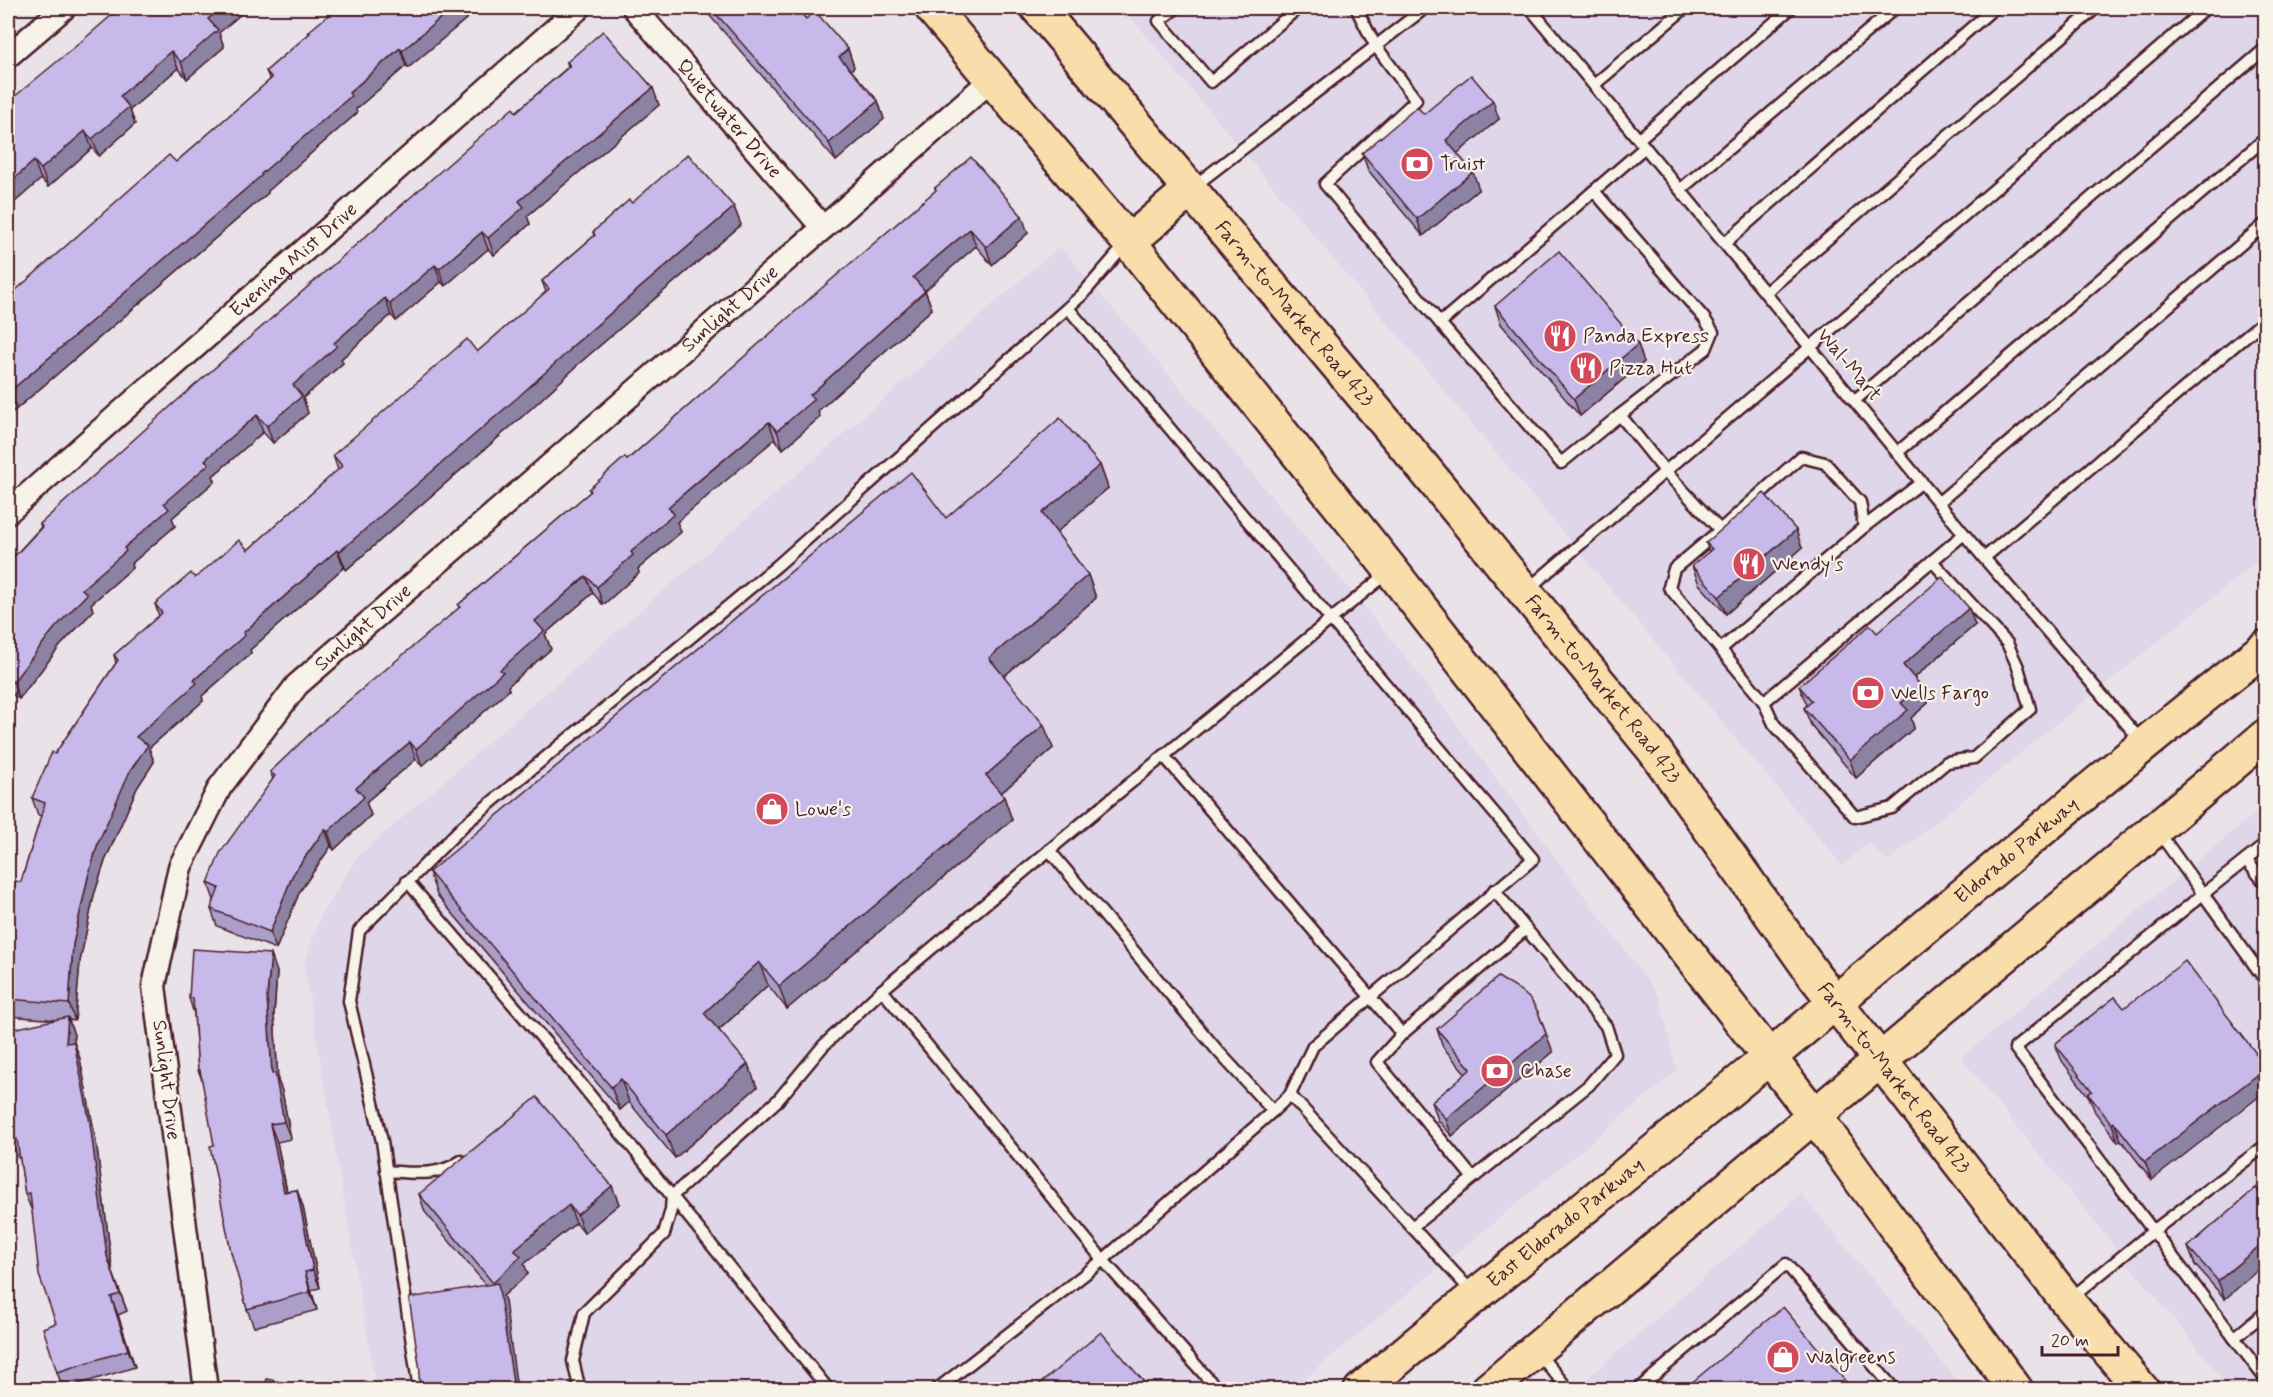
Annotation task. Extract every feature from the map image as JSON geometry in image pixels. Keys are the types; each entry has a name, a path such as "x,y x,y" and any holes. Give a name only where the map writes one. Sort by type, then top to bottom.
{"main road":[{"path":"933,8 1129,242 1391,570 1815,1115 1869,1193 2016,1389"},
{"name":"Farm-to-Market Road 423","path":"1038,8 1525,591 1654,750 1879,1060 2067,1301 2142,1389"},
{"path":"1129,242 1190,189"},
{"name":"Eldorado Parkway","path":"1769,1057 2143,743 2265,647"},
{"path":"1488,1389 2265,736"},
{"name":"East Eldorado Parkway","path":"1361,1389 1474,1294 1769,1057"}],"street":[{"path":"8,56 64,8"},
{"name":"Evening Mist Drive","path":"8,512 579,8"},
{"name":"Quietwater Drive","path":"634,8 823,228"},
{"name":"Sunlight Drive","path":"206,1389 154,986 180,867 220,787 297,684 992,79"}],"lane":[{"path":"1176,8 1159,21 1211,82 1298,8"},
{"path":"1356,8 1375,45 1416,100 1325,184 1440,323 1561,463 1706,349 1713,332 1704,318 1594,191"},
{"path":"1190,189 1425,8"},
{"name":"Wal-Mart","path":"1530,8 1984,558 2143,743"},
{"path":"1594,85 1685,8"},
{"path":"1440,323 1594,191 1642,143 1791,8"},
{"path":"1681,189 1895,8"},
{"path":"1725,243 1994,8"},
{"path":"1766,292 2096,8"},
{"path":"1525,591 2206,8"},
{"path":"1855,400 2265,48"},
{"path":"1898,452 2265,138"},
{"path":"1939,502 2265,223"},
{"path":"419,1389 382,1141 349,1001 359,931 464,825 778,565 1082,296 1129,242"},
{"path":"936,1389 1103,1260 1273,1111 1290,1095 1313,1046 1533,859 1068,308"},
{"path":"1984,558 2265,319"},
{"path":"1620,415 1665,471 1720,530"},
{"path":"1863,527 1860,502 1825,463 1801,458 1674,569 1669,587 1764,702 1774,724 1855,817 1892,808 1947,762 1974,758 2030,709 2018,667 2007,643 1932,561"},
{"path":"1721,649 1863,527 1922,482"},
{"path":"1764,702 1964,534"},
{"path":"580,1389 573,1361 584,1313 664,1234 671,1210 672,1196 778,1100 823,1046 882,990 1391,570"},
{"path":"1164,756 1402,1034"},
{"path":"2156,828 2265,981"},
{"path":"2265,844 2015,1048 2265,1380"},
{"path":"1049,850 1218,1050 1273,1111"},
{"path":"2246,860 2265,884"},
{"path":"407,881 572,1073 829,1389"},
{"path":"1412,1227 1589,1085 1615,1054 1606,1026 1494,890"},
{"path":"1473,1178 1377,1062 1402,1034 1526,929"},
{"path":"882,990 1103,1260 1218,1389"},
{"path":"1290,1095 1474,1294"},
{"path":"2067,1301 2152,1230 2265,1145"},
{"path":"386,1171 425,1174 452,1167 469,1155"},
{"path":"1637,1389 1786,1264 1894,1389"},
{"path":"2234,1338 2265,1311"},
{"path":"1535,1350 1569,1389"}],"shaded area":[{"path":"1123,8 2265,8 2265,555 1888,861 1869,843 1842,865"},
{"path":"1060,246 1401,651 1659,996 1677,1071 1292,1389 376,1389 304,964 321,916 356,858"},
{"path":"2265,805 2265,1389 2231,1389 1961,1058"},
{"path":"1801,1194 1964,1389 1574,1390"}],"building":[{"path":"120,8 221,8 208,19 218,30 181,62 171,51 120,96 129,107 92,139 85,131 41,169 34,161 8,184 8,102"},
{"path":"337,8 452,8 402,51 400,48 349,93 351,96 262,175 8,393 8,297 169,155 176,162 272,78 266,71"},
{"path":"711,8 796,8 806,19 815,11 848,49 839,57 878,101 829,143"},
{"path":"603,31 653,88 519,201 524,207 488,238 482,232 439,269 435,265 390,304 385,298 334,343 337,346 293,385 302,396 267,426 257,415 205,460 209,464 164,503 169,509 124,548 126,551 82,589 87,594 54,629 13,682 8,678 8,563 42,527 40,524 171,406 513,108 516,112 570,66 567,62"},
{"name":"Truist","path":"1471,75 1493,101 1446,140 1473,172 1417,219 1362,153 1417,107 1424,114"},
{"path":"688,154 734,207 569,349 517,398 287,594 194,680 197,683 136,737 148,745 130,771 98,843 73,944 69,1004 8,999 8,916 15,881 21,882 45,803 32,798 52,752 55,754 118,660 114,655 162,613 155,604 191,573 195,578 239,540 248,550 342,466 333,455 467,339 477,352 549,289 542,281 595,235 593,232 629,200 632,203"},
{"path":"971,157 1022,216 986,247 970,229 913,277 925,291 810,395 814,399 777,431 769,422 668,507 674,514 631,552 633,555 597,587 586,576 535,621 544,631 500,670 503,672 416,749 410,742 356,788 364,797 328,832 325,829 293,874 270,932 211,909 219,888 208,883 220,853 275,776 270,772 317,727 460,607 458,605 591,491 589,489 625,457 627,460"},
{"path":"1559,251 1638,344 1574,399 1495,306"},
{"name":"Lowe's","path":"1060,418 1100,465 1042,513 1088,575 989,658 1044,725 986,775 1004,797 779,986 759,962 704,1013 748,1064 666,1135 621,1079 611,1087 429,872 911,472 946,518"},
{"path":"1764,493 1796,530 1719,597 1692,566 1712,549 1706,543"},
{"name":"Wells Fargo","path":"1942,577 1969,608 1903,665 1921,686 1901,703 1908,710 1850,760 1804,708 1812,701 1799,686 1870,625 1877,633"},
{"path":"192,949 271,954 267,997 272,1074 275,1073 284,1122 270,1124 284,1192 297,1190 313,1270 305,1272 310,1292 247,1309 231,1252 210,1146 214,1145 200,1070 198,1070 193,998 189,998"},
{"path":"2185,961 2265,1065 2265,1069 2145,1162 2114,1122 2112,1124 2088,1094 2092,1091 2055,1044 2115,997 2124,1008"},
{"name":"Chase","path":"1498,977 1531,1000 1546,1034 1446,1119 1432,1102 1471,1069 1437,1029"},
{"path":"68,1017 66,1043 74,1042 90,1123 107,1256 120,1294 111,1297 128,1350 57,1372 43,1328 56,1323 39,1275 30,1193 25,1194 17,1139 11,1141 8,1124 8,1091 12,1090 8,1068 8,1030"},
{"path":"537,1097 612,1186 577,1215 569,1205 514,1250 521,1256 493,1283 419,1194"},
{"path":"2256,1188 2265,1200 2265,1241 2218,1281 2188,1247"},
{"path":"498,1283 514,1389 421,1389 409,1298"},
{"name":"Walgreens","path":"1783,1307 1852,1389 1684,1389"},
{"path":"1101,1332 1150,1389 1034,1389"},
{"path":"267,1379 311,1389 264,1389"}],"place":[{"name":"Truist","path":"1417,164"},
{"name":"Panda Express","path":"1560,336"},
{"name":"Pizza Hut","path":"1586,368"},
{"name":"Wendy's","path":"1749,564"},
{"name":"Wells Fargo","path":"1868,693"},
{"name":"Lowe's","path":"772,809"},
{"name":"Chase","path":"1497,1071"},
{"name":"Walgreens","path":"1783,1357"}]}
